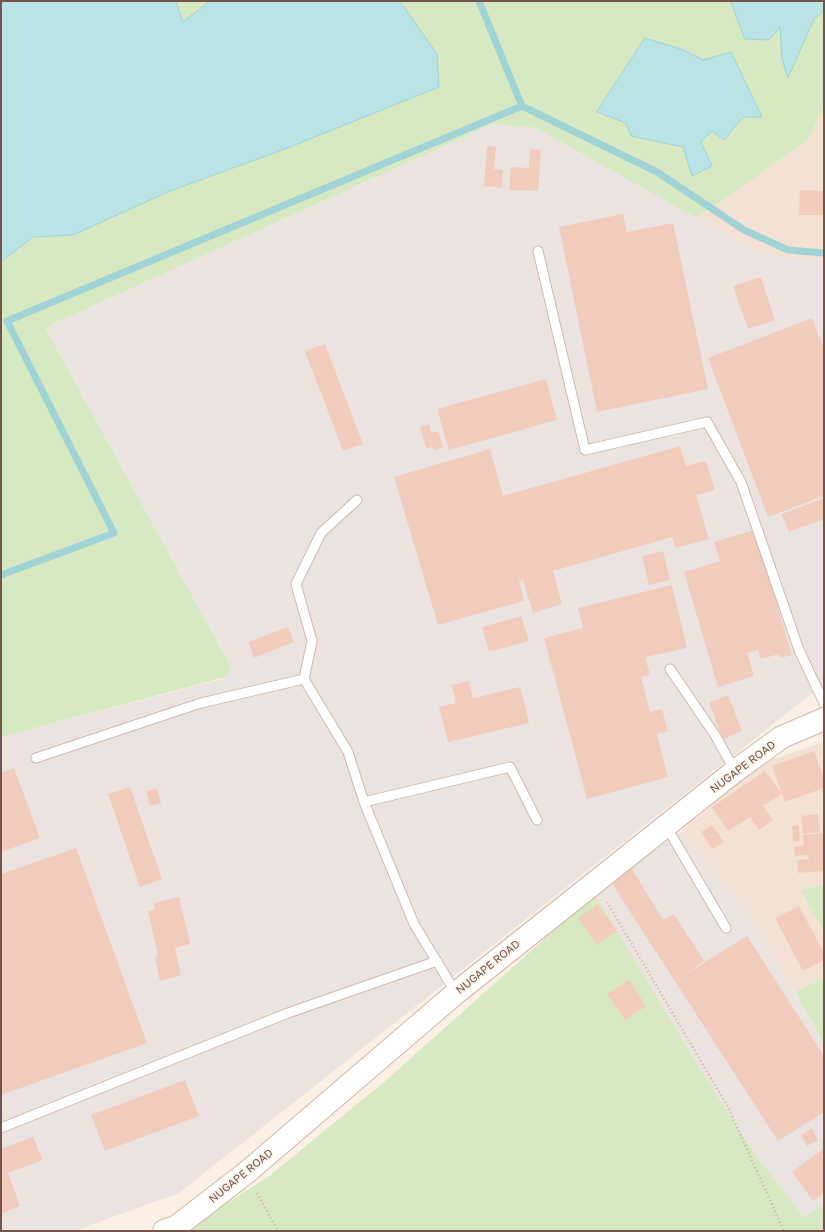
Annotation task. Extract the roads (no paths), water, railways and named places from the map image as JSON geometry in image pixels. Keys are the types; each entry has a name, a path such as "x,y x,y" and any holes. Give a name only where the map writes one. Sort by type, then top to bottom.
{"main road":[{"name":"NUGAPE ROAD","path":"164,1231 176,1227 246,1174 456,993 735,771 782,737 824,719"}],"lane":[{"path":"538,252 585,450 707,422 741,482 799,650 824,703"},
{"path":"358,500 321,533 296,584 312,641 304,679 348,752 364,802 414,924 456,993"},
{"path":"670,669 715,735 735,771"},
{"path":"36,758 202,702 304,679"},
{"path":"364,802 510,767 537,820"},
{"path":"666,826 726,928"},
{"path":"1,1128 288,1013 436,961"}],"water":[{"path":"1,1 176,1 183,22 210,1 400,1 437,54 439,87 285,149 170,191 73,235 33,237 1,262"},
{"path":"731,1 824,1 824,11 814,19 788,78 782,59 780,27 769,40 745,39"},
{"path":"645,38 684,50 703,60 731,52 762,117 743,117 724,140 712,131 701,142 712,166 692,176 683,147 631,136 626,123 597,112"}],"waterway":[{"path":"1,575 114,533 7,321 522,106 479,1"},
{"path":"522,106 657,172 744,230 788,250 824,253"}]}
